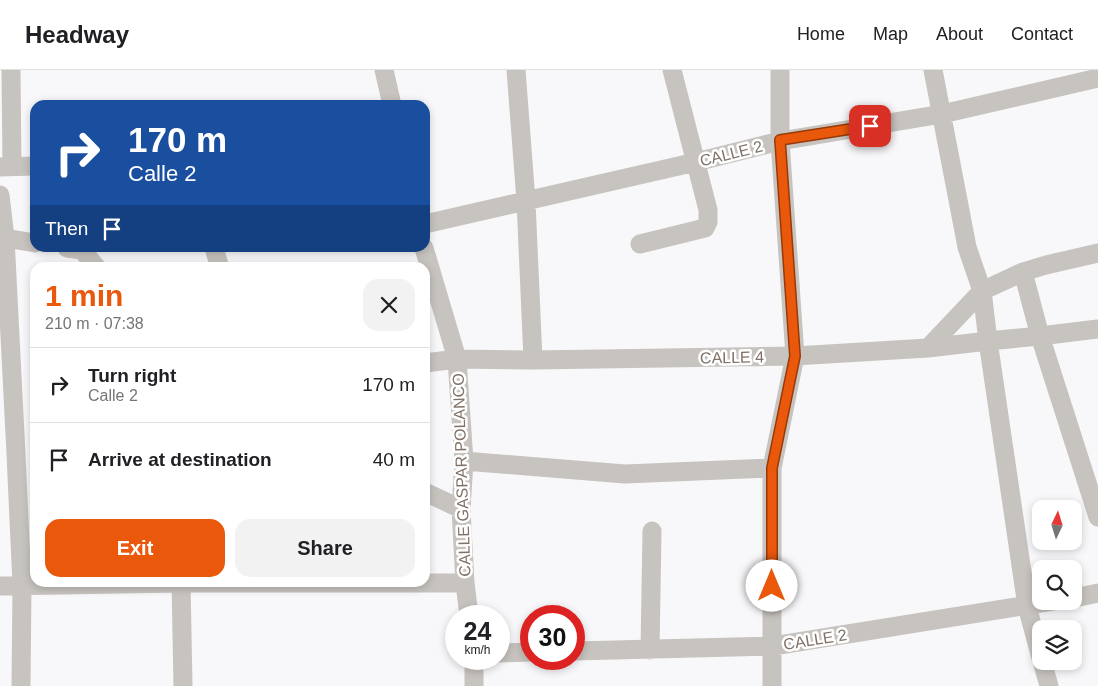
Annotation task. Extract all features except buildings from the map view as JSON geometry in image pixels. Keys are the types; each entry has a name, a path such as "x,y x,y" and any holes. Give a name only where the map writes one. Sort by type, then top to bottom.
{"street":[{"path":"10,70 6,167 30,166"},
{"path":"384,70 391,100"},
{"path":"516,70 526,201 532,360"},
{"path":"640,244 706,228 708,222 708,210 672,70"},
{"path":"772,686 772,468 795,356 780,140 780,70"},
{"path":"933,70 968,247 982,292 1027,606 1032,624"},
{"name":"CALLE 2","path":"430,223 696,162 780,140 942,114 1098,78"},
{"path":"0,196 3,239 8,453 22,585 21,686"},
{"path":"3,239 30,242"},
{"path":"84,252 92,262"},
{"path":"928,348 982,292 1023,272 1098,253"},
{"name":"CALLE GASPAR POLANCO","path":"430,268 457,359 464,461 462,508 468,605"},
{"path":"1023,272 1040,336 1098,518"},
{"name":"CALLE 4","path":"430,362 457,359 532,360 795,356 928,348 1098,329"},
{"path":"464,461 625,474 772,468"},
{"path":"430,494 462,508"},
{"path":"650,650 652,531"},
{"path":"430,583 466,583"},
{"path":"0,586 30,585"},
{"path":"181,587 183,686"},
{"path":"1082,596 1098,593"},
{"name":"CALLE 2","path":"585,651 773,646 1032,605"},
{"path":"474,670 474,686"},
{"path":"1045,670 1049,686"}],"route":[{"path":"772,586 772,468 795,356 780,140 870,126"}]}
